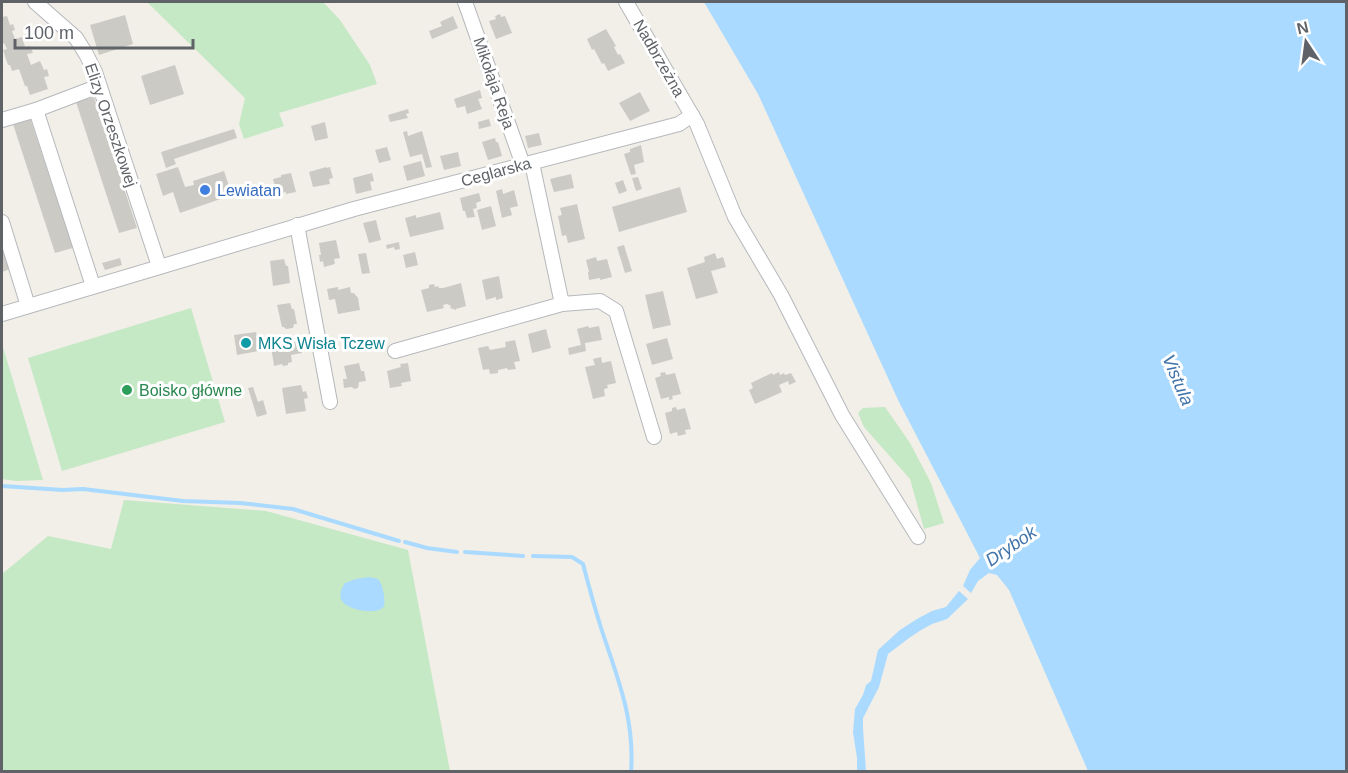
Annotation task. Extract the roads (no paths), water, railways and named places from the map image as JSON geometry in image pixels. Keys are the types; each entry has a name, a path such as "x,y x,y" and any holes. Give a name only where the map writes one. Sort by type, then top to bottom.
{"street":[{"name":"Elizy Orzeszkowej","path":"35,2 76,38 87,54 159,266"},
{"name":"Mikołaja Reja","path":"465,2 528,164 562,304"},
{"name":"Nadbrzeżna","path":"627,2 704,137 735,218 781,295 842,415 918,537"},
{"path":"2,120 36,110 99,86"},
{"path":"36,110 93,286"},
{"name":"Ceglarska","path":"2,314 297,225 679,124 692,115"},
{"path":"2,222 28,306"},
{"path":"297,225 330,402"},
{"path":"395,351 562,304 600,301 616,310 654,437"}],"water":[{"path":"704,2 1346,2 1346,771 1088,771 1009,590 997,575 989,573 978,581 971,593 963,586 970,570 980,558 899,402 758,94"},
{"path":"369,577 378,579 382,587 384,606 381,609 370,611 356,609 342,601 340,596 345,583"},
{"path":"959,591 968,599 947,619 921,630 888,654 879,687 863,718 866,771 856,771 857,758 853,732 855,709 866,685 871,681 878,650 900,630 917,619 946,607"}],"waterway":[{"path":"2,486 83,489 183,501 240,503 293,509 399,541"},
{"path":"405,542 457,552"},
{"path":"465,552 523,556"},
{"path":"533,556 572,557 583,564 628,717 632,753 631,772"}],"place":[{"name":"Lewiatan","path":"205,190"},
{"name":"MKS Wisła Tczew","path":"246,343"},
{"name":"Boisko główne","path":"127,390"}],"water label":[{"name":"Vistula","path":"1178,380"},
{"name":"Drybok","path":"1011,546"}]}
